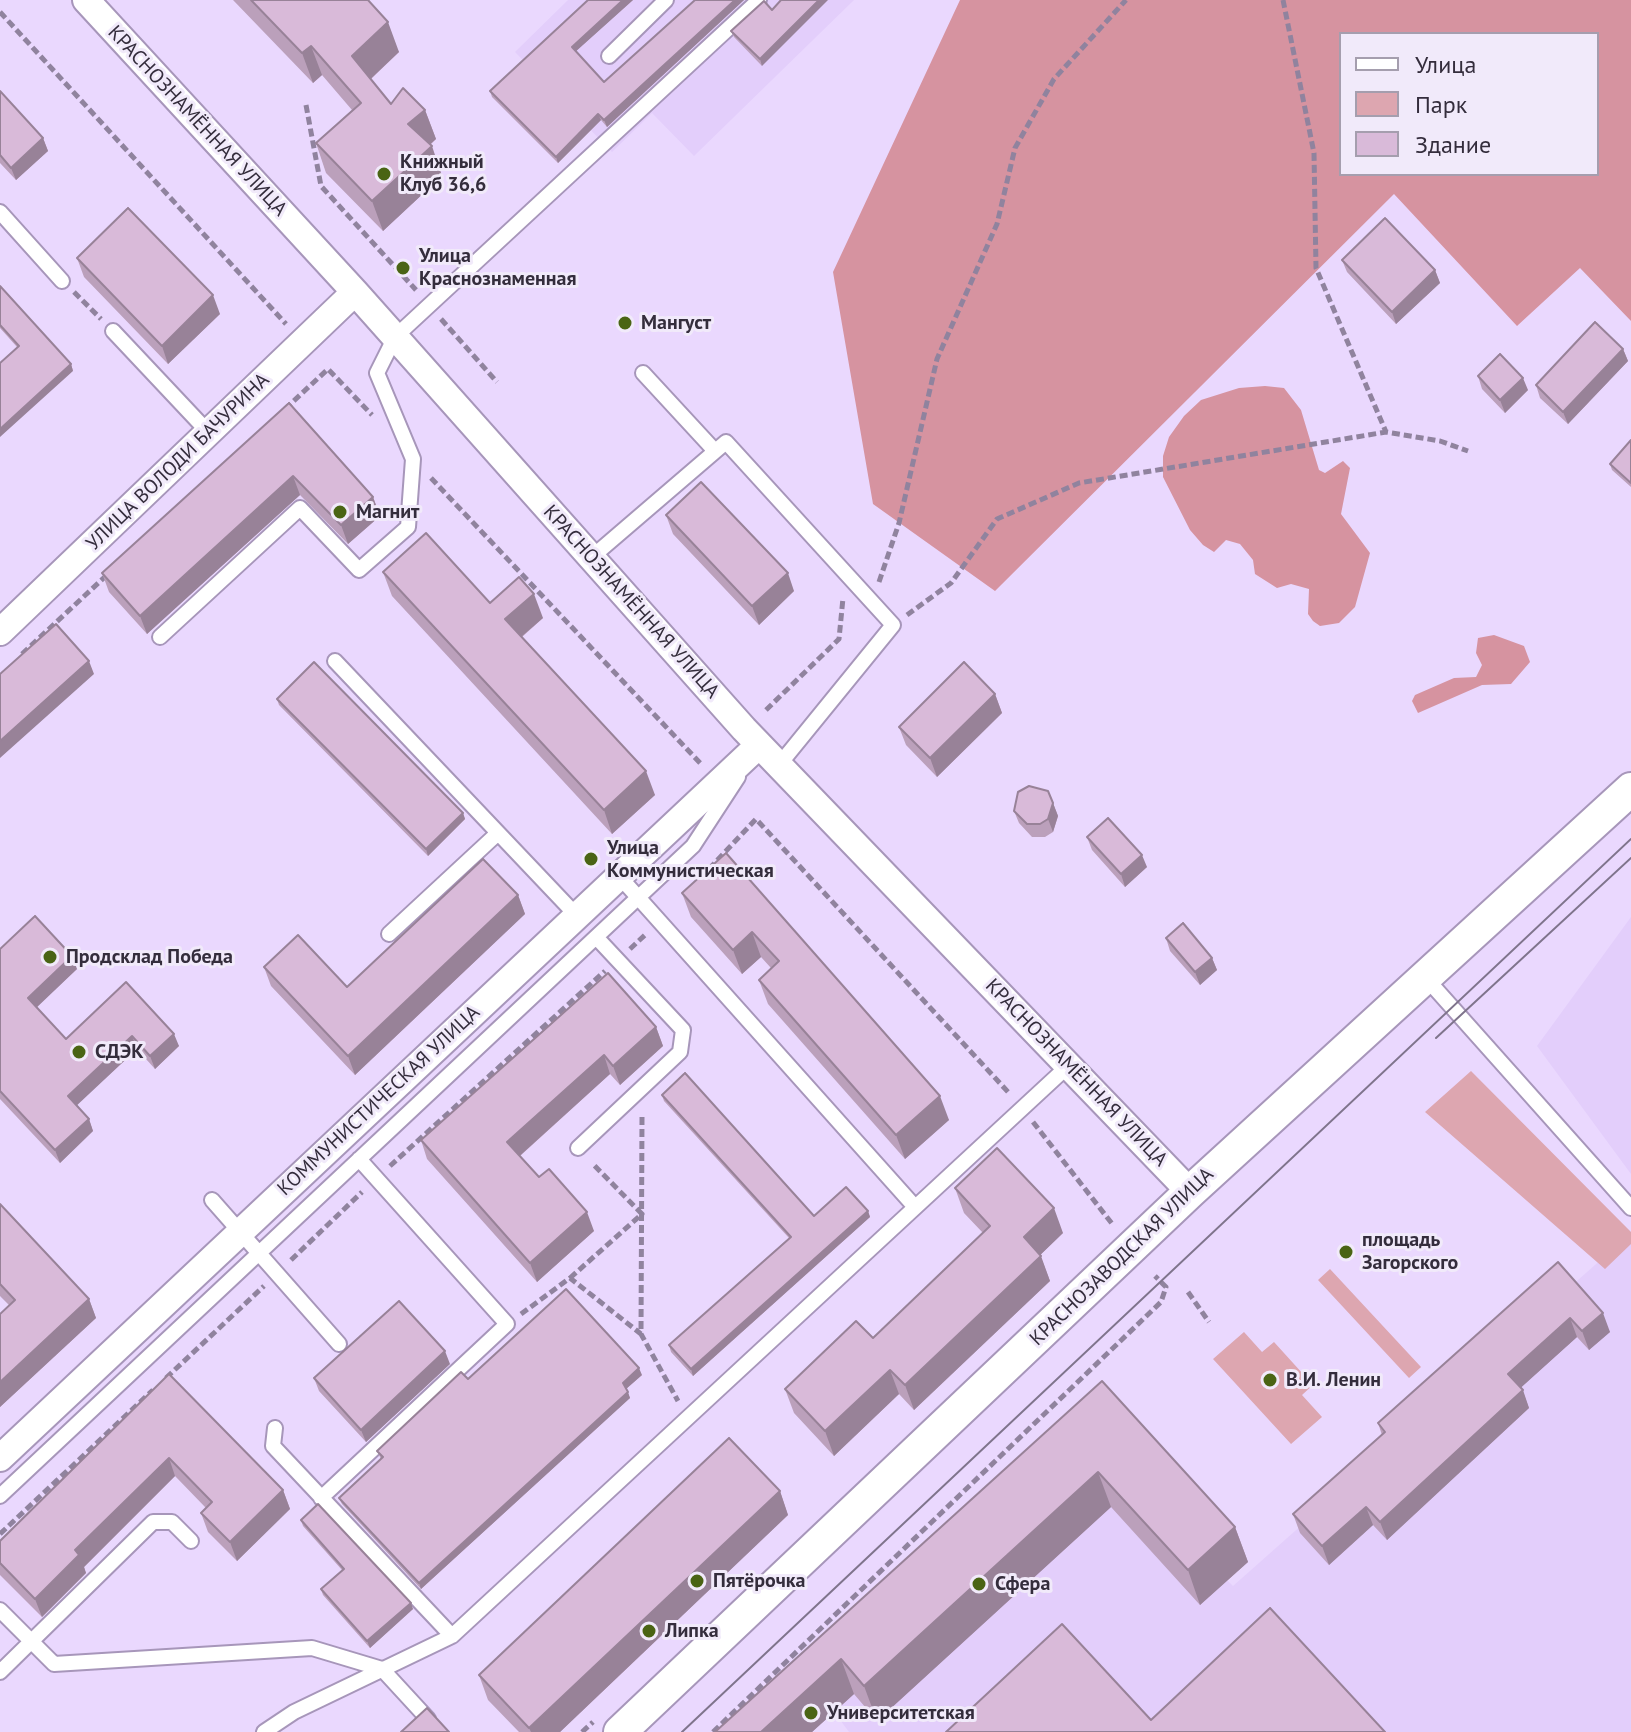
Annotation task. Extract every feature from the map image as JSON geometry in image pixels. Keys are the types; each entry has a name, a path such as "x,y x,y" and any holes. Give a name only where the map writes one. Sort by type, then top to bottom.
{"street":[{"name":"КРАСНОЗНАМЁННАЯ УЛИЦА","path":"86,0 355,292 759,745 1190,1192"},
{"name":"УЛИЦА ВОЛОДИ БАЧУРИНА","path":"0,632 355,292"},
{"name":"КОММУНИСТИЧЕСКАЯ УЛИЦА","path":"0,1458 759,745"},
{"name":"КРАСНОЗАВОДСКАЯ УЛИЦА","path":"620,1732 1190,1192 1631,789"}],"lane":[{"path":"609,56 666,0"},
{"path":"160,637 300,508 359,570 408,527 413,459 377,373 395,337 759,0"},
{"path":"0,212 62,281"},
{"path":"0,235 12,225"},
{"path":"113,331 209,433"},
{"path":"643,373 715,451"},
{"path":"592,557 726,442 893,625 779,765"},
{"path":"335,661 577,916"},
{"path":"0,1496 693,846 759,745"},
{"path":"389,934 498,833"},
{"path":"619,876 915,1207"},
{"path":"578,1148 680,1052 683,1030 596,937"},
{"path":"1425,977 1631,1208"},
{"path":"264,1732 294,1712 452,1636 1068,1066"},
{"path":"321,1498 507,1324 359,1159"},
{"path":"212,1200 339,1344"},
{"path":"275,1428 273,1446 452,1636"},
{"path":"0,1672 153,1522 172,1522 191,1541"},
{"path":"0,1610 54,1664 312,1648 382,1669 428,1719 414,1732"}],"path":[{"path":"872,602 899,523 937,359 997,224 1015,148 1054,79 1126,0"},
{"path":"1283,0 1314,153 1316,268 1386,432"},
{"path":"0,12 289,328"},
{"path":"306,105 321,186 497,382"},
{"path":"62,281 113,331"},
{"path":"283,411 328,369 381,425"},
{"path":"893,625 951,583 997,519 1079,483 1386,432 1440,441 1468,451"},
{"path":"413,459 705,768"},
{"path":"11,664 113,569"},
{"path":"766,710 839,639 846,573"},
{"path":"756,819 1022,1108 1118,1231"},
{"path":"641,1334 642,1088"},
{"path":"578,1148 642,1214"},
{"path":"507,1324 570,1278 642,1214"},
{"path":"713,1732 1161,1302 1166,1287 1155,1276"},
{"path":"570,1278 641,1334 687,1419"},
{"path":"1188,1292 1209,1322"}],"shaded area":[{"path":"568,0 854,0 694,156 652,113 612,152 515,52"},
{"path":"960,0 1631,0 1631,321 1580,268 1517,326 1394,194 995,591 873,504 833,272"},
{"path":"1239,388 1284,388 1301,410 1319,470 1325,473 1343,461 1350,468 1341,514 1370,553 1355,607 1339,623 1320,626 1313,621 1308,614 1309,589 1291,584 1277,588 1255,574 1253,560 1240,544 1226,540 1214,552 1203,545 1190,530 1163,477 1163,456 1169,437 1201,400"},
{"path":"1494,635 1524,646 1530,662 1511,684 1482,685 1418,713 1412,701 1415,695 1454,678 1476,677 1482,665 1476,653 1478,638"},
{"path":"1631,917 1631,1174 1537,1046"},
{"path":"1631,1233 1631,1732 849,1732 826,1701 1092,1447 1233,1586"}],"green space":[{"path":"1471,1071 1631,1232 1631,1244 1605,1269 1425,1112"},
{"path":"1330,1269 1421,1367 1409,1378 1318,1280"},
{"path":"1244,1332 1262,1352 1274,1342 1313,1385 1302,1395 1322,1417 1291,1444 1213,1359"}],"building":[{"path":"251,0 368,0 388,22 352,56 391,104 403,88 425,110 408,124 432,146 372,201 316,143 361,103 311,46 302,53"},
{"path":"588,0 623,0 572,47 604,82 695,0 735,0 604,120 598,114 556,157 490,91"},
{"path":"781,0 819,0 760,59 731,31 764,1 772,10"},
{"path":"0,91 43,138 11,168 0,155"},
{"path":"128,208 213,295 162,346 77,258"},
{"path":"1385,218 1435,270 1392,312 1342,260"},
{"path":"0,286 71,364 0,429 0,363 19,346 0,325"},
{"path":"1595,322 1623,349 1563,412 1536,385"},
{"path":"1500,354 1523,378 1500,400 1478,376"},
{"path":"289,403 373,497 341,525 293,476 140,616 102,573"},
{"path":"1631,440 1631,483 1610,464"},
{"path":"701,482 788,573 752,606 666,515"},
{"path":"426,533 490,603 519,577 534,594 505,619 646,771 604,810 383,572"},
{"path":"56,624 89,661 0,741 0,674"},
{"path":"314,662 463,813 426,849 277,699"},
{"path":"964,662 995,694 930,758 899,727"},
{"path":"1029,786 1048,791 1053,803 1048,819 1040,824 1027,824 1014,811 1018,792"},
{"path":"1108,818 1142,855 1121,874 1087,837"},
{"path":"726,853 940,1096 896,1135 759,980 779,961 752,932 733,950 682,893"},
{"path":"483,859 518,895 348,1056 264,967 298,935 347,987"},
{"path":"35,916 72,956 28,998 66,1039 126,982 174,1034 150,1056 132,1036 68,1096 89,1119 55,1150 0,1091 0,949"},
{"path":"1183,923 1212,958 1195,972 1166,938"},
{"path":"608,973 656,1027 613,1066 604,1055 507,1142 539,1177 549,1169 587,1212 530,1263 421,1140"},
{"path":"685,1073 814,1216 846,1187 868,1211 691,1369 669,1345 791,1237 662,1095"},
{"path":"997,1148 1054,1208 1024,1237 1041,1256 905,1385 890,1370 825,1431 785,1389 856,1321 873,1338 990,1226 955,1188"},
{"path":"0,1204 89,1299 0,1382 0,1314 15,1300 0,1284"},
{"path":"1558,1262 1603,1313 1582,1331 1570,1318 1508,1374 1523,1390 1380,1522 1366,1507 1322,1546 1293,1514 1385,1432 1378,1423"},
{"path":"566,1289 639,1368 623,1383 628,1392 419,1583 339,1498 383,1457 377,1451 461,1372 468,1379"},
{"path":"399,1301 445,1351 361,1430 314,1378"},
{"path":"169,1374 283,1490 230,1542 201,1513 212,1502 169,1458 75,1550 79,1555 35,1599 0,1563 0,1541"},
{"path":"1102,1381 1235,1527 1188,1570 1098,1472 864,1686 841,1659 761,1732 715,1732"},
{"path":"729,1438 780,1491 529,1728 479,1675"},
{"path":"318,1504 411,1603 367,1641 321,1589 344,1569 301,1520"},
{"path":"1270,1608 1385,1732 946,1732 1062,1624 1151,1720"},
{"path":"427,1708 449,1732 401,1732"}],"tram line":[{"path":"682,1732 1631,839"},
{"path":"1436,1038 1631,858"}],"place":[{"name":"Книжный Клуб 36,6","path":"384,174"},
{"name":"Улица Краснознаменная","path":"403,268"},
{"name":"Мангуст","path":"625,323"},
{"name":"Магнит","path":"340,512"},
{"name":"Улица Коммунистическая","path":"591,859"},
{"name":"Продсклад Победа","path":"50,957"},
{"name":"СДЭК","path":"79,1052"},
{"name":"площадь Загорского","path":"1346,1252"},
{"name":"В.И. Ленин","path":"1270,1380"},
{"name":"Пятёрочка","path":"697,1581"},
{"name":"Сфера","path":"979,1584"},
{"name":"Липка","path":"649,1631"},
{"name":"Университетская","path":"811,1713"}]}
